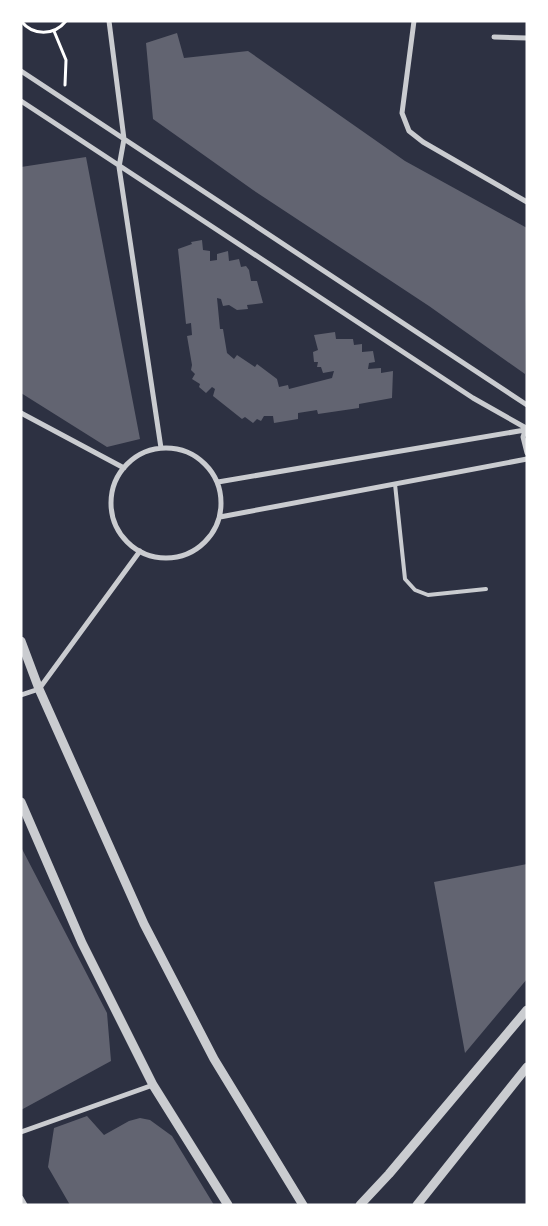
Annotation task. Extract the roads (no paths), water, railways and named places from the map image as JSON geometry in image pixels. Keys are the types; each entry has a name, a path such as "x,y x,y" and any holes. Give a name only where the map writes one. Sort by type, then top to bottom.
{"street":[{"path":"109,21 124,139 119,167 161,448"},
{"path":"414,21 402,113 409,130 423,142 527,202"},
{"path":"494,37 527,38"},
{"path":"21,71 527,405"},
{"path":"21,101 473,398 526,428"},
{"path":"21,413 124,468"},
{"path":"526,428 523,445 527,453"},
{"path":"218,482 526,428"},
{"path":"161,448 179,449 195,456 208,467 218,482 222,499 220,517 213,533 200,547 184,556 165,559 147,556 131,546 118,532 112,515 111,496 117,478 124,468 144,452 161,448"},
{"path":"220,517 527,459"},
{"path":"21,695 39,689 140,551"},
{"path":"21,641 39,689 144,924 214,1059 303,1205"},
{"path":"21,802 82,943 154,1085 228,1205"},
{"path":"360,1205 390,1174 527,1010"},
{"path":"417,1205 527,1067"},
{"path":"21,1132 154,1085"},
{"path":"21,1198 26,1205"}],"lane":[{"path":"394,484 405,578 415,590 428,595 486,589"}]}
